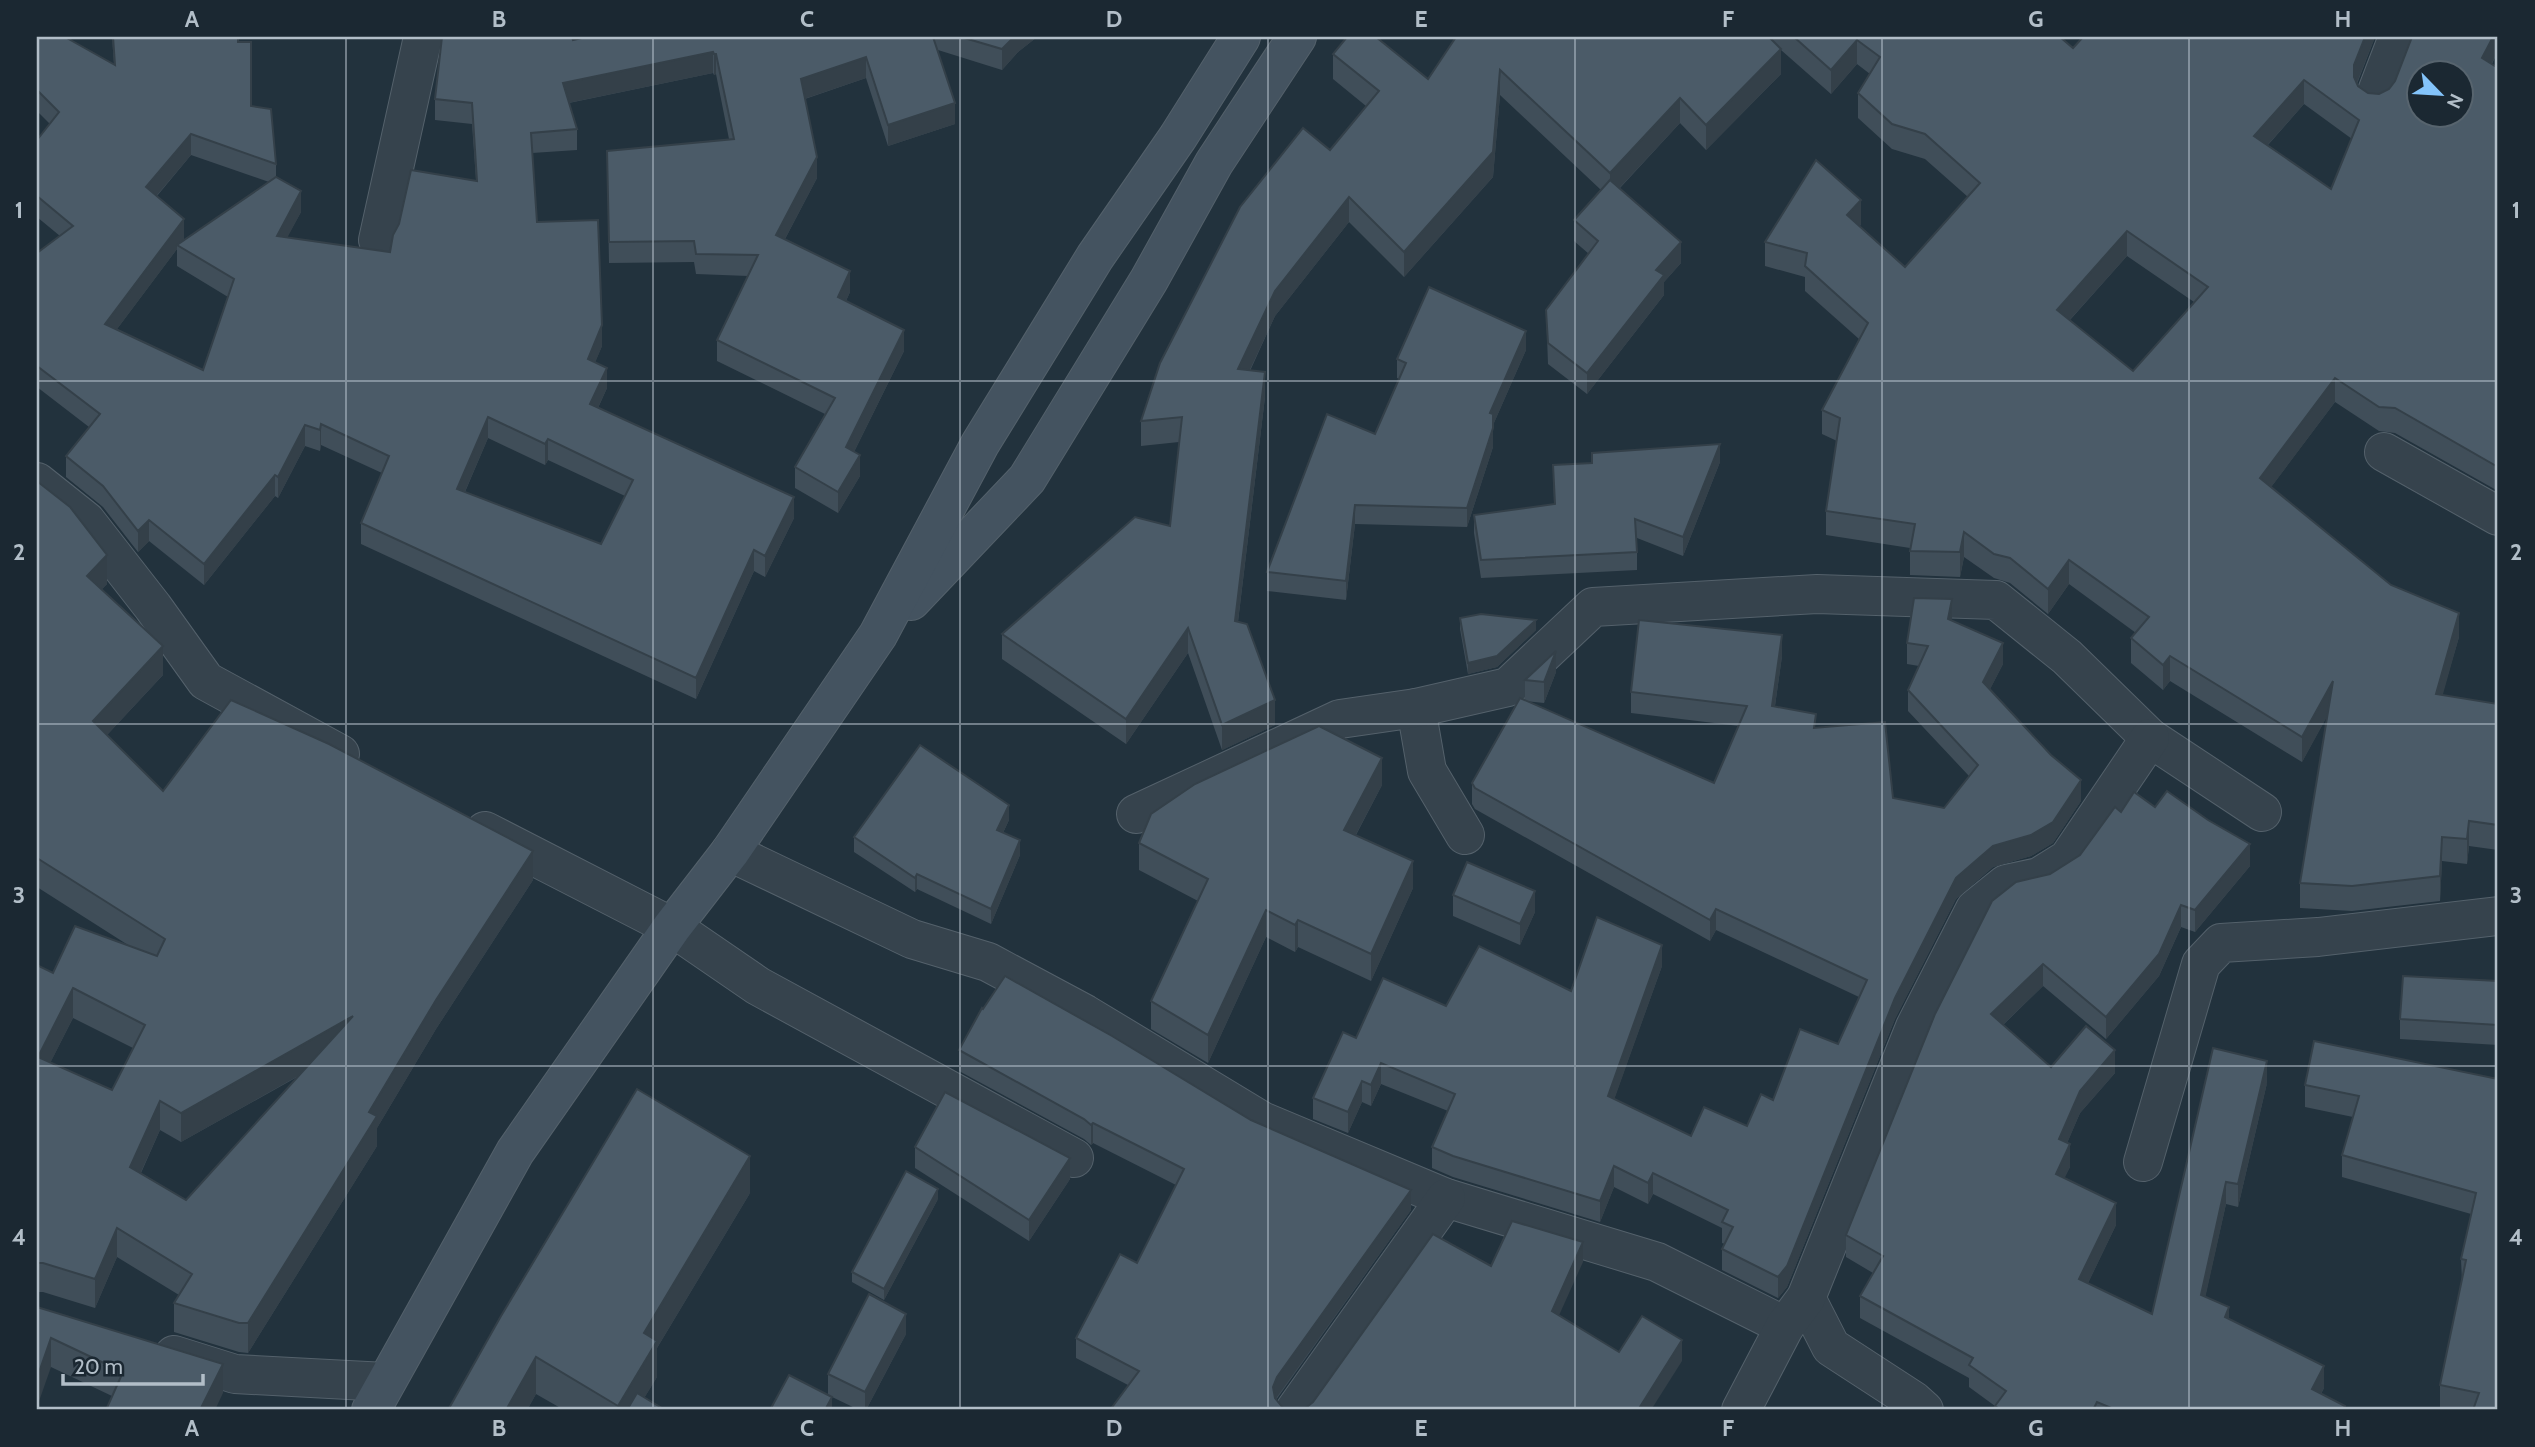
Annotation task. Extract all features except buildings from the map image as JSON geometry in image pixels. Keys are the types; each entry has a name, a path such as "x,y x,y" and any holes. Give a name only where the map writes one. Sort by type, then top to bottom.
{"main road":[{"path":"378,1396 515,1152 671,927 730,852 878,635 980,444 1095,257 1178,136 1241,37"},
{"path":"878,635 1027,479 1149,280 1214,163 1297,37"}],"street":[{"path":"378,240 423,37"},
{"path":"2375,97 2398,37"},
{"path":"2384,452 2498,516"},
{"path":"37,482 86,521 206,681 365,768"},
{"path":"1136,814 1340,719 1416,708 1508,687 1593,607 1817,594 1996,600 2067,657 2150,738 2262,812"},
{"path":"1416,708 1427,771 1465,835"},
{"path":"1741,1410 1796,1312 1915,1027 1975,909 2006,884 2039,877 2068,859 2150,738"},
{"path":"451,813 671,927 758,986 1074,1158"},
{"path":"730,852 912,939 988,962 1085,1014 1262,1121 1446,1198 1657,1262 1796,1312 1831,1347 1924,1410"},
{"path":"2143,1162 2201,964 2221,943 2318,937 2498,916"},
{"path":"1294,1410 1446,1198"},
{"path":"142,1345 235,1374 378,1396"}]}
